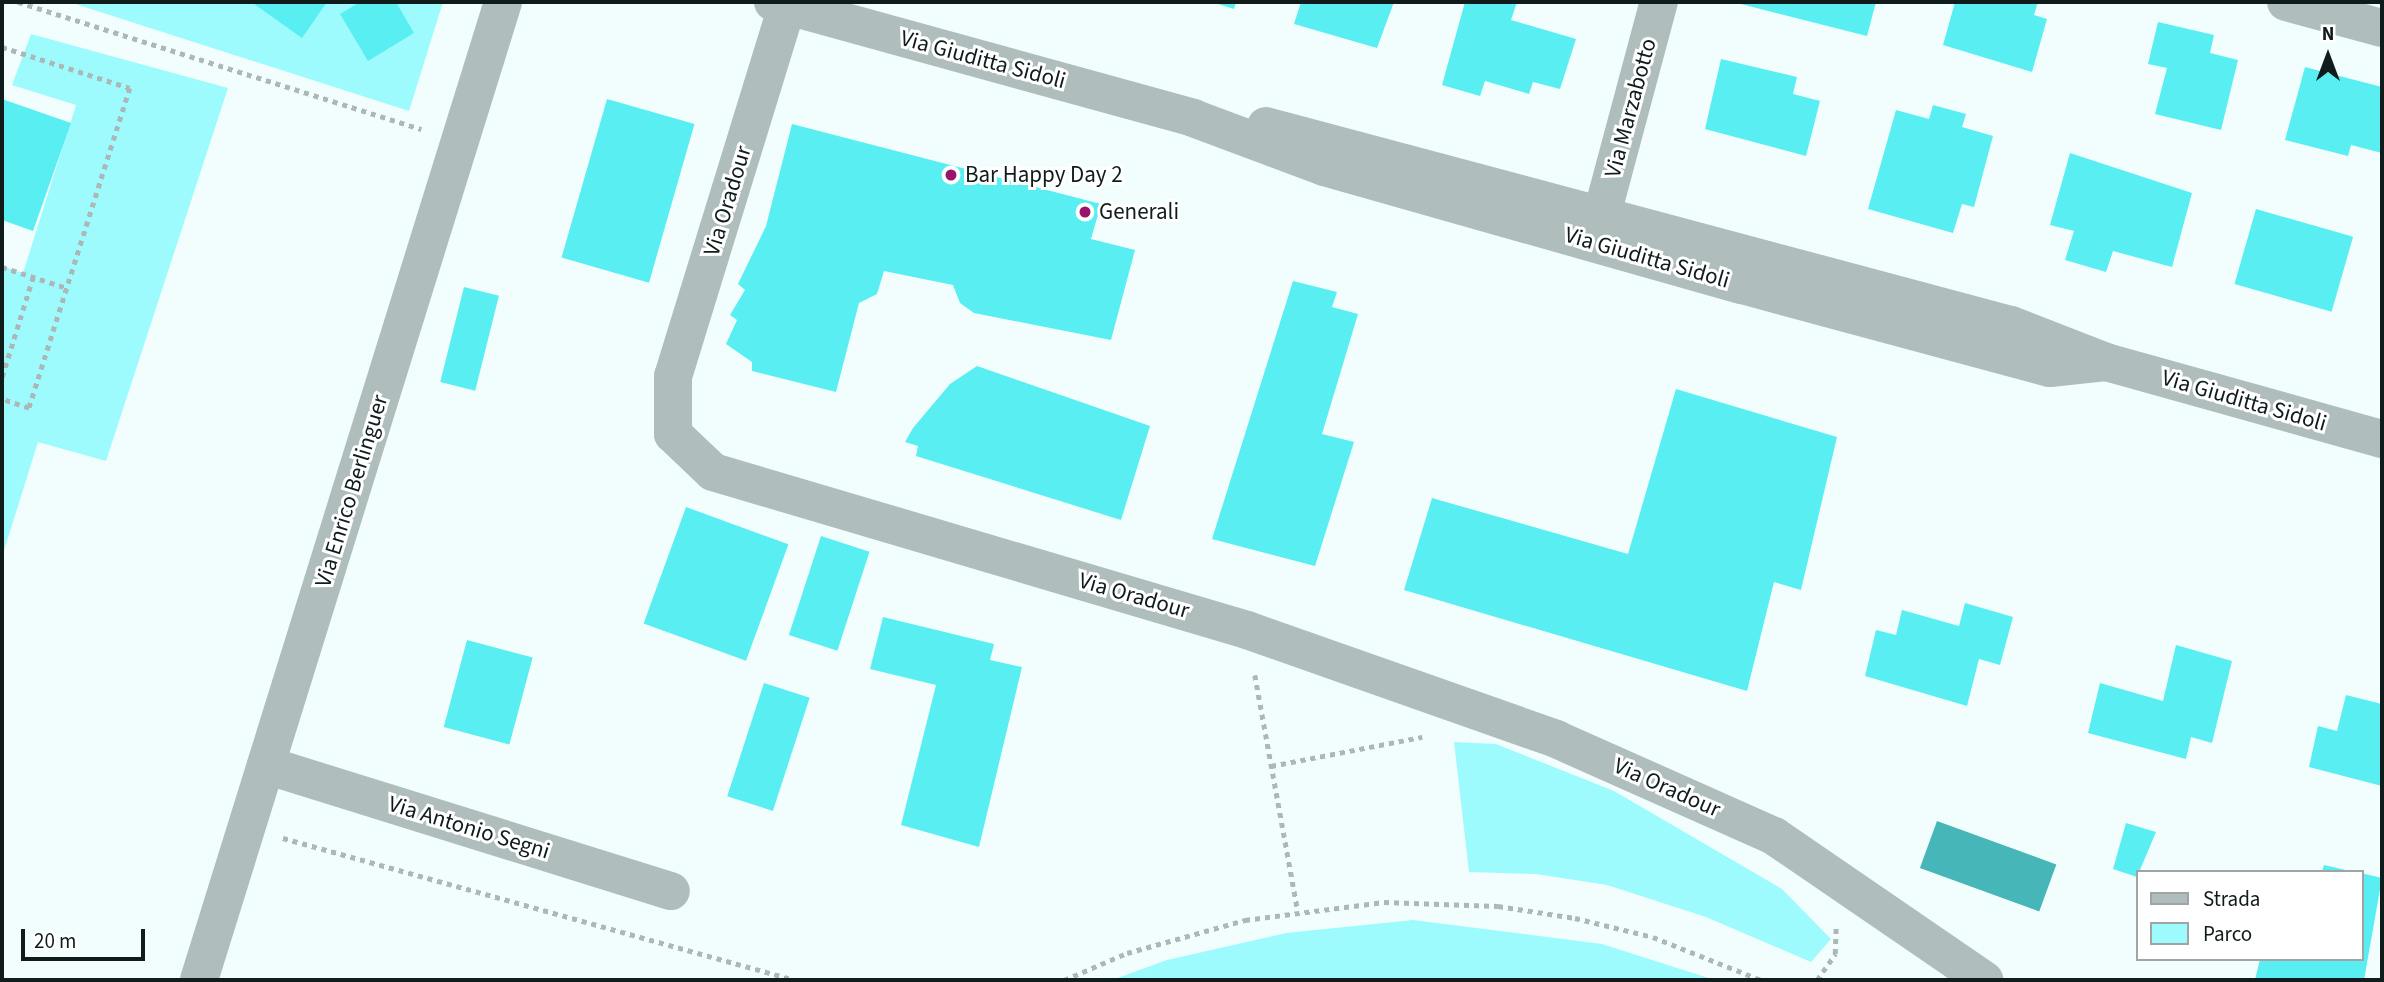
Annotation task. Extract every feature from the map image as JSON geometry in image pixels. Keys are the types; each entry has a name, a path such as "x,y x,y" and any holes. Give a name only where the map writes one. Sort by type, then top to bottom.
{"street":[{"name":"Via Enrico Berlinguer","path":"200,980 503,2"},
{"name":"Via Marzabotto","path":"1602,214 1659,2"},
{"path":"2286,2 2382,28"},
{"name":"Via Giuditta Sidoli","path":"780,4 1194,118 1324,167 1983,350 2050,368 2106,362"},
{"name":"Via Oradour","path":"780,4 673,376 673,435 713,472 1247,630 1556,739 1774,836 1984,980"},
{"name":"Via Giuditta Sidoli","path":"1194,118 1303,132 2046,335 2106,362 2382,439"},
{"name":"Via Antonio Segni","path":"266,765 671,891"}],"path":[{"path":"18,2 460,142"},
{"path":"2,47 130,88 29,408 2,399"},
{"path":"2,267 67,288"},
{"path":"2,377 33,277"},
{"path":"1247,630 1298,911"},
{"path":"1271,766 1433,734"},
{"path":"247,828 794,980"},
{"path":"1064,980 1188,935 1298,911 1425,902 1536,911 1653,937 1762,980"},
{"path":"1817,980 1837,946 1829,919"}],"green space":[{"path":"69,2 443,2 409,111"},
{"path":"31,34 228,88 106,461 38,442 2,557 2,266 23,273 76,105 12,85"},
{"path":"1454,742 1496,744 1614,791 1782,889 1831,939 1811,962 1706,917 1607,885 1536,874 1469,872"},
{"path":"1413,920 1602,944 1715,980 1112,980 1167,960 1286,933"}],"shaded area":[{"path":"1937,821 2056,864 2039,911 1920,868"}],"building":[{"path":"251,2 327,2 302,38"},
{"path":"360,2 396,2 414,33 368,61 340,14"},
{"path":"1212,2 1236,2 1234,9"},
{"path":"1301,2 1394,2 1377,48 1294,24"},
{"path":"1465,2 1517,2 1511,20 1576,39 1560,89 1533,82 1529,94 1485,81 1480,96 1442,85"},
{"path":"1733,2 1876,2 1867,36"},
{"path":"1955,2 2038,2 2034,15 2047,19 2032,72 1943,45"},
{"path":"2158,22 2214,35 2210,53 2238,60 2221,130 2155,114 2167,68 2148,64"},
{"path":"1721,59 1797,77 1793,94 1820,101 1806,156 1705,129"},
{"path":"2305,67 2382,87 2382,153 2351,145 2348,156 2285,140"},
{"path":"2,99 71,123 33,231 2,220"},
{"path":"607,99 694,124 649,283 562,258"},
{"path":"1933,105 1966,114 1962,127 1993,136 1974,207 1962,204 1953,233 1868,209 1896,110 1929,119"},
{"path":"792,124 1101,204 1091,239 1135,250 1111,340 974,313 960,303 953,285 884,271 877,294 859,303 836,392 752,371 752,362 726,344 737,320 730,315 745,290 738,284 766,226"},
{"path":"2070,153 2192,193 2172,267 2113,251 2106,272 2065,260 2074,231 2050,225"},
{"path":"2256,209 2353,237 2332,312 2235,284"},
{"path":"1293,281 1337,292 1332,307 1358,314 1322,434 1354,442 1315,566 1212,539"},
{"path":"464,287 499,296 475,391 440,382"},
{"path":"977,366 1150,426 1121,520 916,456 918,446 905,442 913,428 950,384"},
{"path":"1676,389 1837,437 1801,590 1774,582 1747,691 1404,590 1432,498 1628,554"},
{"path":"686,507 788,544 746,661 644,624"},
{"path":"821,536 870,552 837,651 789,635"},
{"path":"1965,603 2013,617 2000,665 1979,659 1967,706 1865,676 1876,630 1896,635 1902,610 1959,626"},
{"path":"883,617 994,644 990,660 1022,667 979,847 901,825 936,685 870,669"},
{"path":"467,640 533,658 509,745 444,727"},
{"path":"2176,645 2232,661 2212,743 2191,737 2186,759 2088,733 2100,683 2163,701"},
{"path":"764,683 810,698 773,811 727,796"},
{"path":"2346,695 2382,704 2382,786 2309,767 2318,726 2337,731"},
{"path":"2126,823 2156,832 2140,870 2136,870 2136,877 2113,869"},
{"path":"2324,865 2346,870 2323,870"},
{"path":"2363,873 2382,878 2364,980 2255,980 2260,961 2363,961"}],"place":[{"name":"Bar Happy Day 2","path":"951,175"},
{"name":"Generali","path":"1085,212"}]}
